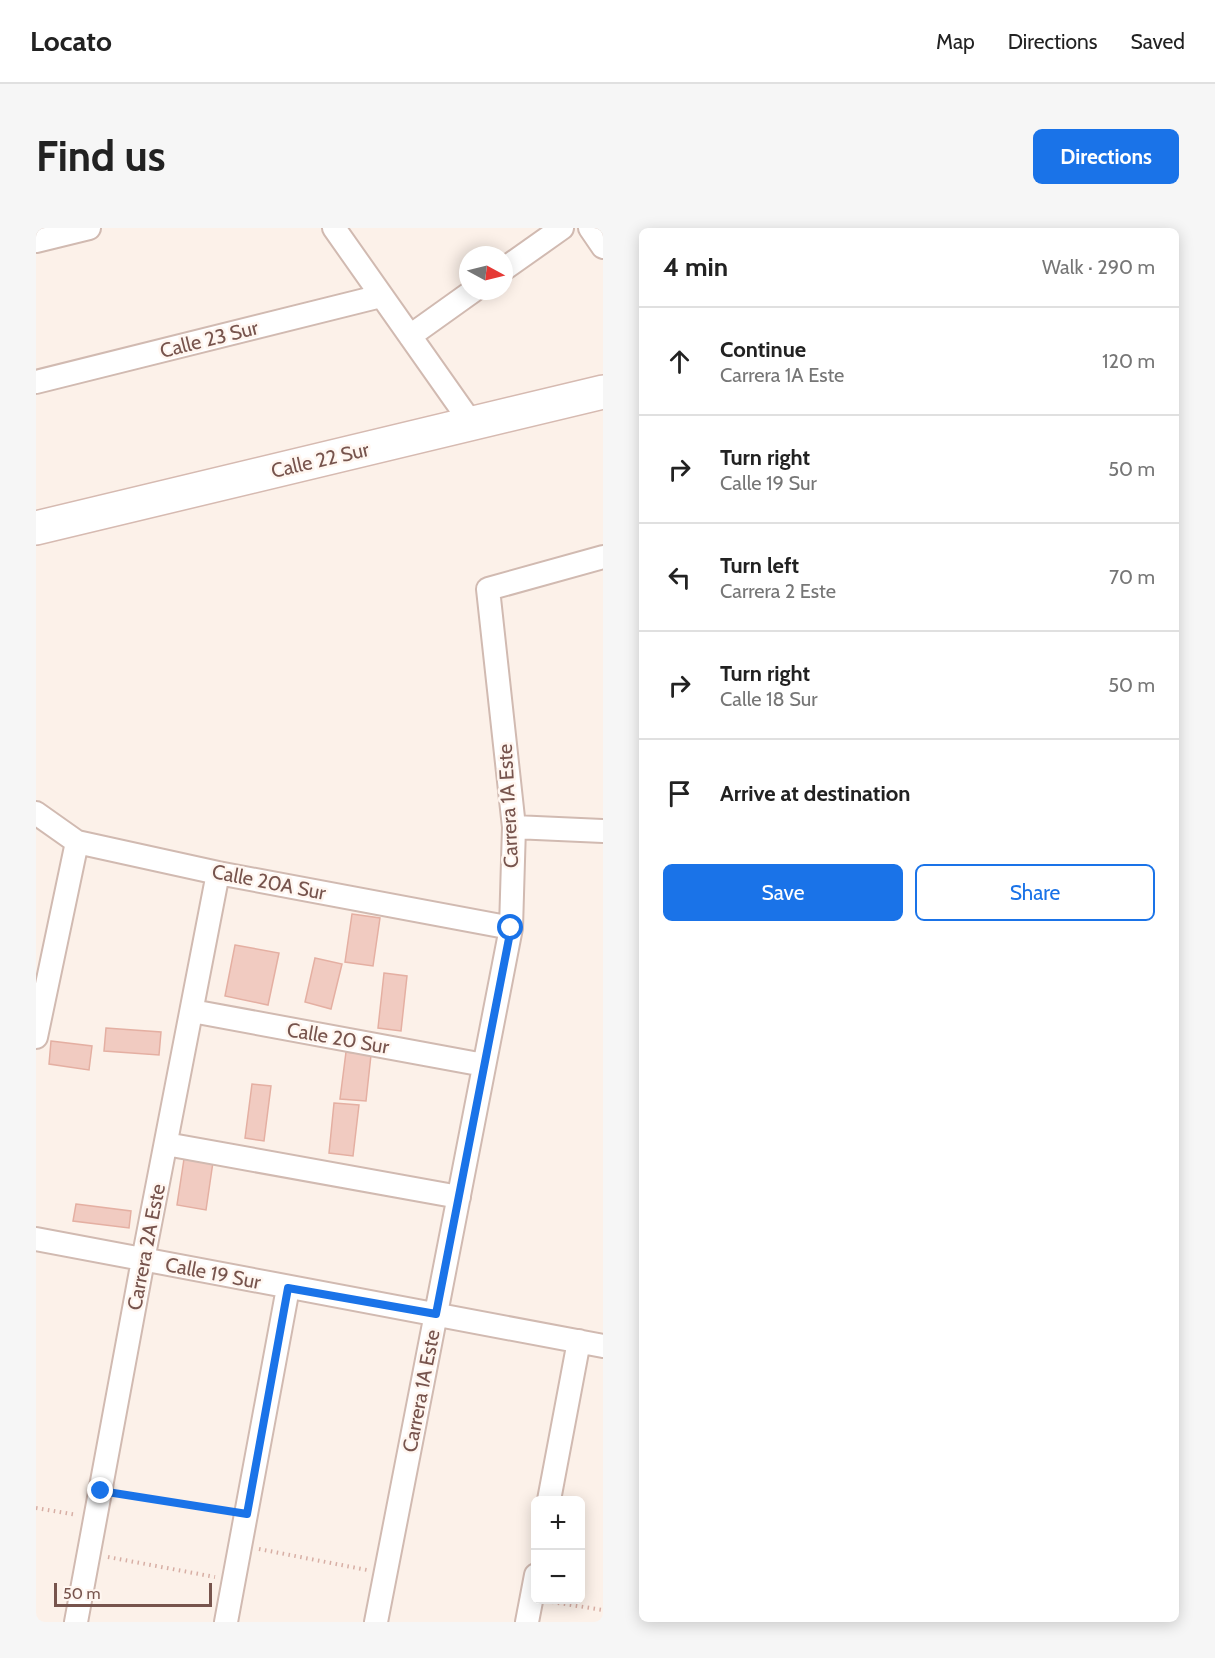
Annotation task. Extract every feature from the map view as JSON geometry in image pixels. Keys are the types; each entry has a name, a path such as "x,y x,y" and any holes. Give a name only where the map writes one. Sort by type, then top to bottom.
{"main road":[{"name":"Calle 22 Sur","path":"36,528 603,392"}],"street":[{"path":"36,241 89,228"},
{"path":"513,263 562,228"},
{"path":"590,228 603,247"},
{"path":"345,232 381,296 472,424"},
{"name":"Calle 23 Sur","path":"36,382 381,296"},
{"path":"410,336 460,300"},
{"name":"Carrera 1A Este","path":"376,1622 511,928 514,827 488,590 603,556"},
{"name":"Calle 20A Sur","path":"36,813 76,842 218,873 511,928"},
{"path":"514,827 603,831"},
{"path":"36,1037 76,842"},
{"name":"Carrera 2A Este","path":"76,1622 218,873"},
{"name":"Calle 20 Sur","path":"192,1011 484,1065"},
{"path":"166,1144 459,1197"},
{"name":"Calle 19 Sur","path":"36,1239 603,1346"},
{"path":"226,1622 288,1288"},
{"path":"550,1496 579,1341"},
{"path":"527,1622 531,1601"}],"path":[{"path":"101,1491 247,1514"},
{"path":"36,1508 96,1519"},
{"path":"241,1546 386,1573"},
{"path":"89,1553 234,1581"},
{"path":"568,1604 603,1610"}],"building":[{"path":"352,914 380,918 373,966 345,962"},
{"path":"235,945 279,953 268,1005 225,996"},
{"path":"315,958 342,964 331,1009 305,1002"},
{"path":"384,973 407,976 401,1031 378,1028"},
{"path":"106,1028 161,1032 159,1055 104,1051"},
{"path":"51,1041 92,1046 89,1070 49,1064"},
{"path":"346,1052 371,1055 366,1101 340,1099"},
{"path":"252,1084 271,1086 264,1141 245,1138"},
{"path":"334,1103 359,1105 353,1156 329,1153"},
{"path":"184,1159 213,1162 206,1210 177,1205"},
{"path":"76,1204 131,1211 129,1228 73,1221"}],"route":[{"path":"101,1491 247,1514 288,1288 436,1314 511,928"}]}
